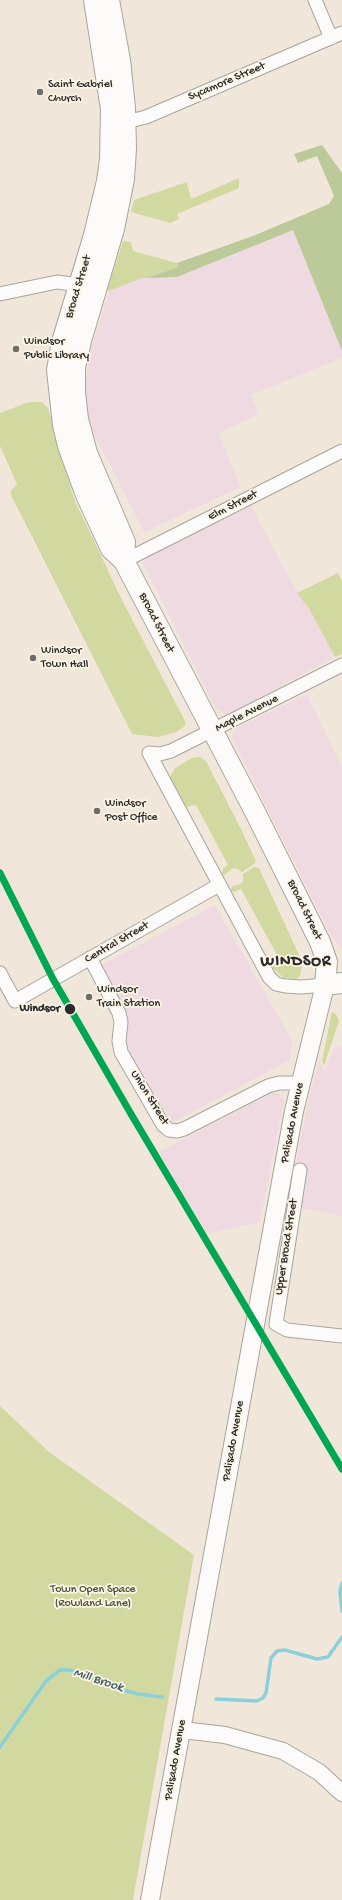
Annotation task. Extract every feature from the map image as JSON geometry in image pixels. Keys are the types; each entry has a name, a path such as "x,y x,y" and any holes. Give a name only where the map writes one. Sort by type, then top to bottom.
{"main road":[{"name":"Broad Street","path":"94,0 108,84 118,122"},
{"name":"Broad Street","path":"109,0 120,60 118,122 107,181 94,235 81,341 67,393 75,442 99,486 125,542 124,561 323,948 327,968 333,984"},
{"name":"Palisado Avenue","path":"150,1900 182,1730 238,1413 300,1083 333,984"}],"street":[{"path":"315,0 336,35"},
{"name":"Sycamore Street","path":"118,122 146,116 336,35"},
{"path":"0,294 57,282 88,289"},
{"name":"Elm Street","path":"124,561 342,451"},
{"name":"Maple Avenue","path":"219,885 149,753 167,753 342,665"},
{"path":"219,885 263,968 273,981 280,985 291,987 333,984"},
{"name":"Central Street","path":"0,973 15,1001 219,885"},
{"name":"Union Street","path":"90,958 120,1013 119,1041 121,1052 163,1125 169,1130 177,1131 184,1129 268,1086 279,1083 300,1083"},
{"name":"Upper Broad Street","path":"300,1170 276,1324 287,1330 342,1336"},
{"path":"182,1730 225,1736 283,1751 319,1772 342,1793"}],"shaded area":[{"path":"293,230 342,351 342,358 251,395 259,414 219,433 241,487 144,532 89,424 85,388 89,356 109,291 142,278 177,277"},
{"path":"251,506 291,581 310,610 335,657 227,715 216,709 143,563 145,558"},
{"path":"307,694 342,767 342,949 331,935 231,736 235,729"},
{"path":"215,905 293,1042 290,1060 172,1123 124,1043 126,1010 101,965"},
{"path":"342,1045 342,1216 288,1206 308,1101 319,1061 325,1071 333,1049"},
{"path":"273,1092 281,1094 284,1101 260,1222 207,1234 159,1152"}],"green space":[{"path":"322,145 342,173 342,351 293,230 177,277 147,278 178,267 177,263 253,236 329,204 334,196 317,156 298,163 294,154"},
{"path":"239,178 239,188 177,214 179,219 170,223 131,212 134,200 187,182 191,199"},
{"path":"123,241 131,242 133,251 177,263 178,267 147,278 142,278 109,291 107,290"},
{"path":"29,402 42,402 48,408 74,499 122,600 185,721 185,726 176,732 158,737 132,734 12,497 10,492 17,484 0,446 0,413"},
{"path":"338,573 342,581 342,654 335,657 310,610 297,593"},
{"path":"200,757 206,761 256,861 242,872 233,868 226,874 222,875 223,868 228,865 196,805 186,807 170,777 175,768 192,758"},
{"path":"254,867 259,868 301,959 302,967 300,976 296,979 284,978 271,967 269,963 277,955 241,889 234,892 230,890 233,886 241,884 243,881 243,874"},
{"path":"332,1012 336,1014 339,1021 324,1066 322,1061"},
{"name":"Town Open Space (Rowland Lane)","path":"0,1406 49,1452 194,1555 133,1900 0,1900"}],"waterway":[{"name":"Mill Brook","path":"342,1583 340,1591 342,1611"},
{"name":"Mill Brook","path":"216,1699 257,1701 263,1698 266,1693 271,1658 277,1651 285,1650 317,1659 328,1657 342,1637"},
{"name":"Mill Brook","path":"0,1747 46,1681 60,1670 69,1670 83,1674 118,1689 138,1694 162,1697"}],"transit line":[{"path":"0,873 53,979 131,1114 342,1469"}],"place":[{"name":"Saint Gabriel Church","path":"40,92"},
{"name":"Windsor Public Library","path":"16,349"},
{"name":"Windsor Town Hall","path":"33,658"},
{"name":"Windsor Post Office","path":"97,811"},
{"name":"Windsor Train Station","path":"89,997"},
{"name":"Windsor","path":"70,1009"}],"district":[{"name":"WINDSOR","path":"296,963"}]}
